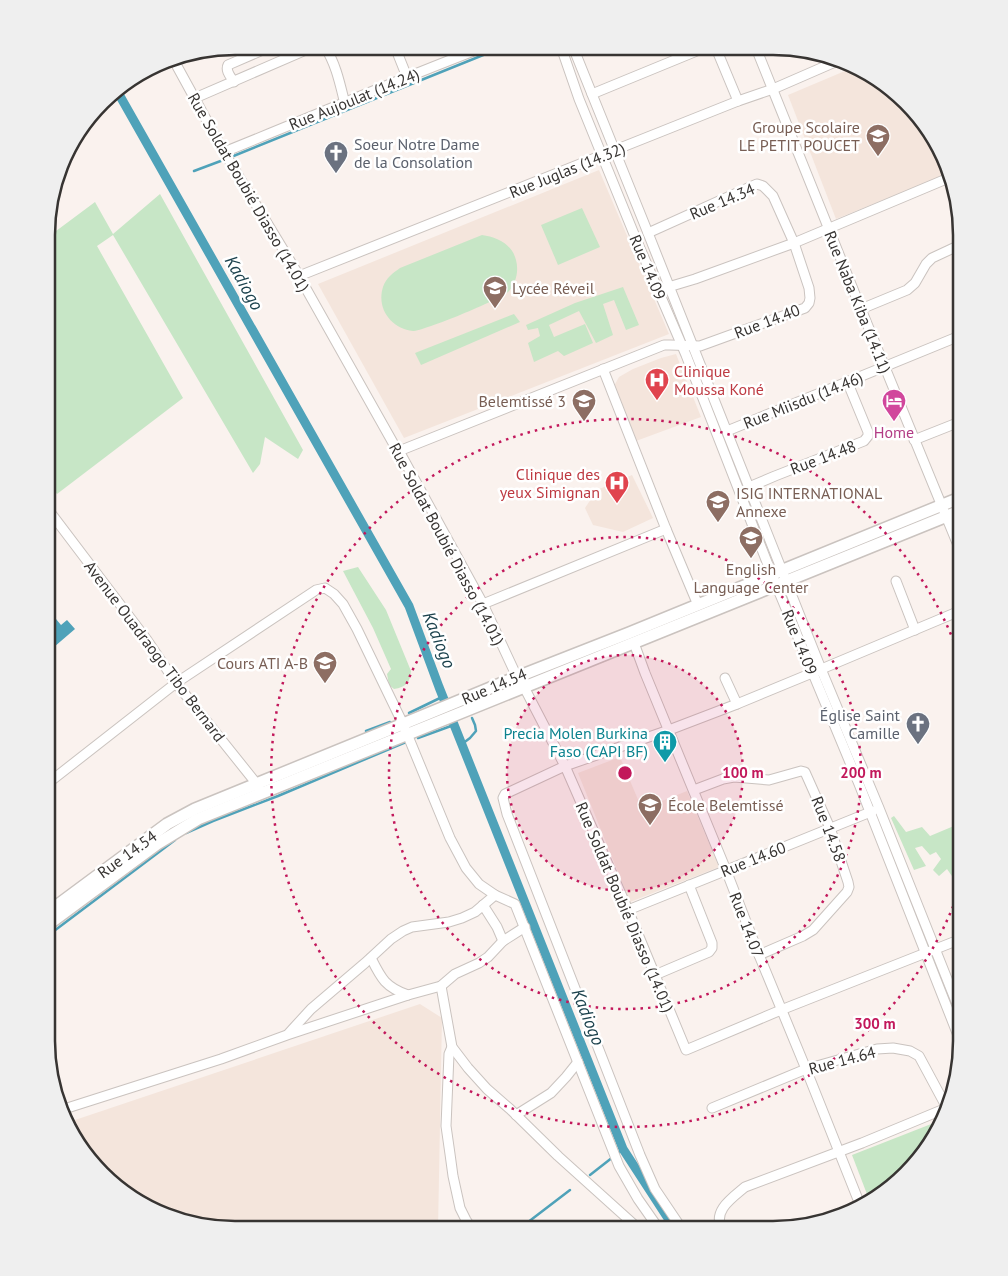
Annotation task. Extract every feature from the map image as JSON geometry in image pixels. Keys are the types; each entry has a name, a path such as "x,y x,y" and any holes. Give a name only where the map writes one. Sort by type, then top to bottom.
{"main road":[{"name":"Rue 14.54","path":"55,919 157,844 185,826 258,789 443,714 517,676 698,605 779,578 953,500"},
{"path":"459,707 524,687 634,643 779,578 953,513"},
{"name":"Rue 14.54","path":"55,906 177,818 195,809 258,789"}],"street":[{"path":"234,82 227,70 228,65 251,55"},
{"path":"195,98 295,55"},
{"path":"330,55 334,64 345,104"},
{"path":"398,55 407,77"},
{"name":"Rue Aujoulat (14.24)","path":"224,152 463,55"},
{"name":"Rue 14.09","path":"564,55 579,99 817,671 953,1023"},
{"name":"Rue 14.09","path":"576,55 749,487 779,578"},
{"path":"592,94 687,55"},
{"path":"719,55 738,101"},
{"name":"Rue Naba Kiba (14.11)","path":"759,55 953,533"},
{"name":"Rue Juglas (14.32)","path":"299,276 738,101 773,89 829,64"},
{"name":"Rue Soldat Boubié Diasso (14.01)","path":"177,65 224,152 299,276 483,604 517,676 565,766 628,910 686,1050 781,1010"},
{"path":"658,291 794,243 944,179"},
{"name":"Rue 14.34","path":"648,233 757,184 763,186 773,196 794,243"},
{"name":"Rue 14.40","path":"693,347 805,308 809,303 810,292 794,243"},
{"path":"861,309 907,290 915,283 926,264 932,258 953,248"},
{"name":"Rue Miisdu (14.46)","path":"727,431 953,339"},
{"path":"399,452 664,345 693,347"},
{"path":"603,370 698,605"},
{"name":"Rue 14.48","path":"749,487 864,441 868,436 868,432 847,381"},
{"path":"914,440 953,425"},
{"name":"Avenue Ouadraogo Tibo Bernard","path":"55,519 147,640 176,683 258,789"},
{"path":"483,604 666,529"},
{"path":"896,581 915,630"},
{"path":"55,778 176,683 316,590 325,588 334,594 343,604 358,629 405,729 450,838 466,868 479,884 495,895 514,904 525,927 619,1166 653,1221"},
{"path":"677,1221 655,1189 640,1155 569,975 503,803 503,798 505,794 565,766 737,704 953,614"},
{"name":"Rue 14.07","path":"634,643 858,1200"},
{"name":"Rue 14.09","path":"817,671 879,808 953,993"},
{"path":"725,678 737,704"},
{"name":"Rue 14.58","path":"694,790 734,777 769,780 801,771 806,774 830,828 848,882 847,892 812,930 803,936 759,955"},
{"name":"Rue 14.60","path":"628,910 879,808"},
{"path":"655,975 709,952 712,948 712,943 689,885"},
{"path":"287,1035 311,1009 391,939 412,927 449,922 462,918 475,912 495,895"},
{"path":"483,905 497,927 503,941"},
{"path":"68,1108 221,1059 408,995 441,986 455,974 479,964 503,941 525,927"},
{"path":"781,1010 953,942"},
{"path":"371,958 384,980 394,990 408,995"},
{"path":"441,986 452,1047 468,1068 487,1089 558,1156 631,1221"},
{"path":"452,1047 449,1054 446,1126 456,1191 460,1208 467,1221"},
{"name":"Rue 14.64","path":"712,1108 806,1069 877,1049 892,1048 910,1051 919,1056 943,1099"},
{"path":"516,1115 551,1093 578,1062"},
{"path":"720,1221 721,1211 731,1199 746,1187 938,1112"}],"shaded area":[{"name":"Groupe Scolaire LE PETIT POUCET","path":"846,71 863,79 883,92 916,125 929,145 943,176 836,219 788,95"},
{"name":"Lycée Réveil","path":"599,170 669,334 404,438 318,284"},
{"name":"Clinique Moussa Koné","path":"676,354 701,417 636,441 614,386 619,377 633,369"},
{"name":"Clinique des yeux Simignan","path":"632,475 653,518 623,532 593,525 585,508 597,490"},
{"name":"École Belemtissé","path":"620,757 642,809 687,791 719,867 630,902 578,773"},
{"path":"420,1004 442,1018 438,1221 223,1221 188,1215 155,1202 125,1184 92,1151 74,1120"}],"green space":[{"path":"160,194 303,450 298,459 265,437 260,464 253,473 113,235 97,246 183,398 57,494 55,492 55,232 95,202 113,234"},
{"path":"582,208 600,247 558,265 541,225"},
{"path":"482,235 503,242 514,254 517,273 515,281 508,292 477,308 420,330 405,329 392,322 384,310 381,295 383,287 390,276 400,268"},
{"path":"623,287 639,325 626,330 614,300 603,304 613,335 596,343 579,311 549,325 554,337 585,324 593,343 564,356 558,351 534,362 528,343 540,336 538,328 528,330 526,325 575,303"},
{"path":"514,314 520,322 421,365 415,353"},
{"path":"358,567 386,610 411,671 410,679 402,687 394,689 389,685 387,674 391,669 373,628 343,571"},
{"path":"894,816 906,832 922,827 930,836 953,826 953,878 947,869 939,876 933,870 941,859 936,852 930,855 922,846 915,848 926,866 914,870 891,818"},
{"path":"933,1123 923,1141 908,1160 883,1184 867,1195 852,1155"}],"water":[{"path":"55,620 61,625 67,620 75,629 55,646"}],"waterway":[{"path":"231,157 483,55"},
{"name":"Kadiogo","path":"120,96 409,606 439,687 623,1149 670,1221"},
{"path":"194,171 226,159"},
{"path":"409,713 440,698 442,695"},
{"path":"462,744 476,731 472,718"},
{"path":"366,731 390,722"},
{"path":"418,738 451,726 455,727"},
{"path":"186,833 406,742"},
{"path":"55,930 175,840"},
{"name":"Kadiogo","path":"617,1154 623,1149"},
{"path":"590,1175 613,1157"},
{"path":"529,1221 570,1190"}],"place":[{"name":"Groupe Scolaire LE PETIT POUCET","path":"878,157"},
{"name":"Soeur Notre Dame de la Consolation","path":"336,174"},
{"name":"Lycée Réveil","path":"495,309"},
{"name":"Clinique Moussa Koné","path":"657,401"},
{"name":"Belemtissé 3","path":"584,422"},
{"name":"Home","path":"894,422"},
{"name":"Clinique des yeux Simignan","path":"617,504"},
{"name":"ISIG INTERNATIONAL Annexe","path":"718,523"},
{"name":"English Language Center","path":"751,559"},
{"name":"Cours ATI A-B","path":"325,684"},
{"name":"Église Saint Camille","path":"918,745"},
{"name":"Precia Molen Burkina Faso (CAPI BF)","path":"665,763"},
{"name":"École Belemtissé","path":"650,826"}]}
